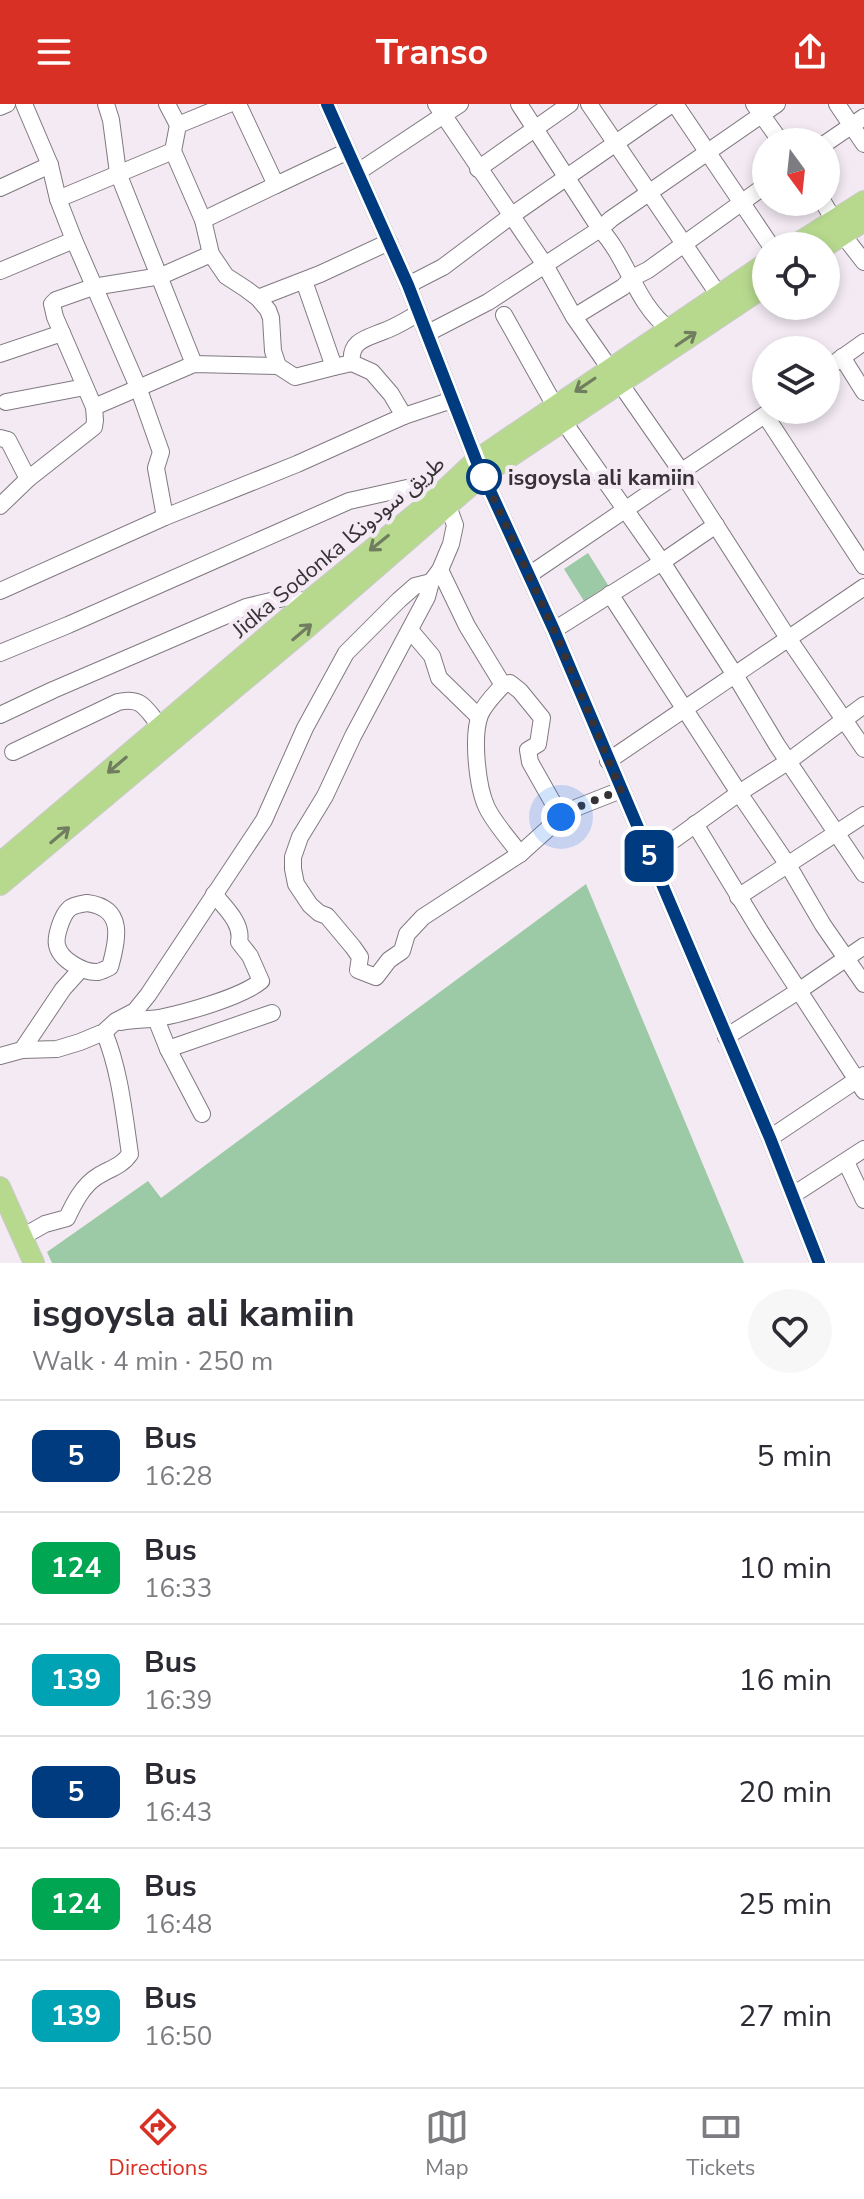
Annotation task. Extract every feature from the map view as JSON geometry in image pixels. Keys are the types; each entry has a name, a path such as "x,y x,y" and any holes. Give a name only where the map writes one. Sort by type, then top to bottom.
{"main road":[{"path":"836,232 864,201"},
{"path":"839,232 864,221"},
{"name":"Jidka Sodonka طريق سودونكا","path":"0,885 252,661 480,467 726,301 752,276"},
{"name":"Jidka Sodonka طريق سودونكا","path":"615,375 669,329 752,291"},
{"name":"Jidka Sodonka طريق سودونكا","path":"0,863 161,727 252,661 307,602 444,500"},
{"path":"2,1197 34,1263"}],"street":[{"path":"0,107 7,104"},
{"path":"24,104 50,165 58,199 74,240 138,387 161,452 156,468 165,517"},
{"path":"106,104 118,173 194,364"},
{"path":"167,104 178,125 173,151 203,220 211,254 226,276 258,298 268,310 278,366"},
{"path":"178,125 229,104"},
{"path":"238,104 276,185"},
{"path":"327,104 408,285 480,467 554,630 770,1138 819,1263"},
{"path":"358,172 440,110 460,104"},
{"path":"519,104 608,237 637,291 653,314 669,329"},
{"path":"478,169 570,104"},
{"path":"589,104 726,301"},
{"path":"408,285 443,267 614,143 674,104 762,232"},
{"path":"428,333 488,302 600,229 708,152 757,110 777,104"},
{"path":"837,104 858,121 864,144"},
{"path":"440,110 545,265 574,317 681,471 788,638 864,749"},
{"path":"757,110 770,128"},
{"path":"840,133 858,121"},
{"path":"58,199 173,151"},
{"path":"203,220 348,151"},
{"path":"0,188 50,165"},
{"path":"574,317 648,270 752,195"},
{"path":"0,271 74,240"},
{"path":"840,240 864,262"},
{"path":"258,298 304,281 389,242"},
{"path":"0,506 28,479 94,427 94,407 52,304 93,287 161,276 211,254"},
{"path":"304,281 334,367"},
{"path":"352,363 351,355 361,340 384,332 419,313"},
{"path":"504,315 559,414 662,562 864,874"},
{"path":"0,354 62,333"},
{"path":"864,342 842,357 864,392"},
{"path":"94,407 194,364 278,366 295,377 352,363 372,372 404,416"},
{"path":"6,402 85,387"},
{"path":"0,591 404,416 452,400"},
{"path":"529,575 752,423"},
{"path":"776,424 864,566"},
{"path":"0,438 8,440 28,479"},
{"path":"0,653 349,501 407,488 427,487 444,500 455,525 451,544 325,796 300,837 292,861 296,884 310,905 327,916 353,947 360,957 358,970 376,977 389,960 402,951 407,934 423,917 520,854 561,817 621,790"},
{"path":"554,630 716,525"},
{"path":"436,576 503,685"},
{"path":"107,1029 135,1011 148,995 245,850 264,820 305,728 346,653 415,586 436,576"},
{"path":"608,761 864,587"},
{"path":"610,594 864,984"},
{"path":"0,715 246,607 288,597 307,602"},
{"path":"410,630 432,656 439,678 479,717"},
{"path":"520,854 485,803 476,741 479,717 503,685 510,683 520,691 542,718 538,744 528,750 530,762 561,817"},
{"path":"13,752 118,702 131,699 138,701 161,727"},
{"path":"650,857 864,705"},
{"path":"738,897 864,815"},
{"path":"695,824 738,897 862,1082 770,1138"},
{"path":"0,1056 22,1050 57,1049 134,1018 156,1019 221,1001 255,986 261,981 250,956 239,942 238,924 214,894"},
{"path":"95,904 109,912 118,940 110,967 98,972 81,969 58,949 57,937 70,908 95,904"},
{"path":"726,1037 864,946"},
{"path":"22,1050 63,989 81,969"},
{"path":"168,1049 272,1013"},
{"path":"156,1019 202,1114"},
{"path":"22,1237 45,1224 67,1218 74,1202 95,1178 125,1161 130,1154 107,1029"},
{"path":"793,1195 864,1149"},
{"path":"846,1162 864,1200"}],"green space":[{"path":"588,553 608,585 584,601 564,569"},
{"path":"586,884 744,1263 52,1263 47,1252 148,1181 161,1198"}],"bus line":[{"name":"5","path":"327,104 408,285 476,460 554,630 770,1138 819,1263"}],"place":[{"name":"isgoysla ali kamiin","path":"484,477"}],"route":[{"path":"484,477 554,630 621,790 561,817"}]}
